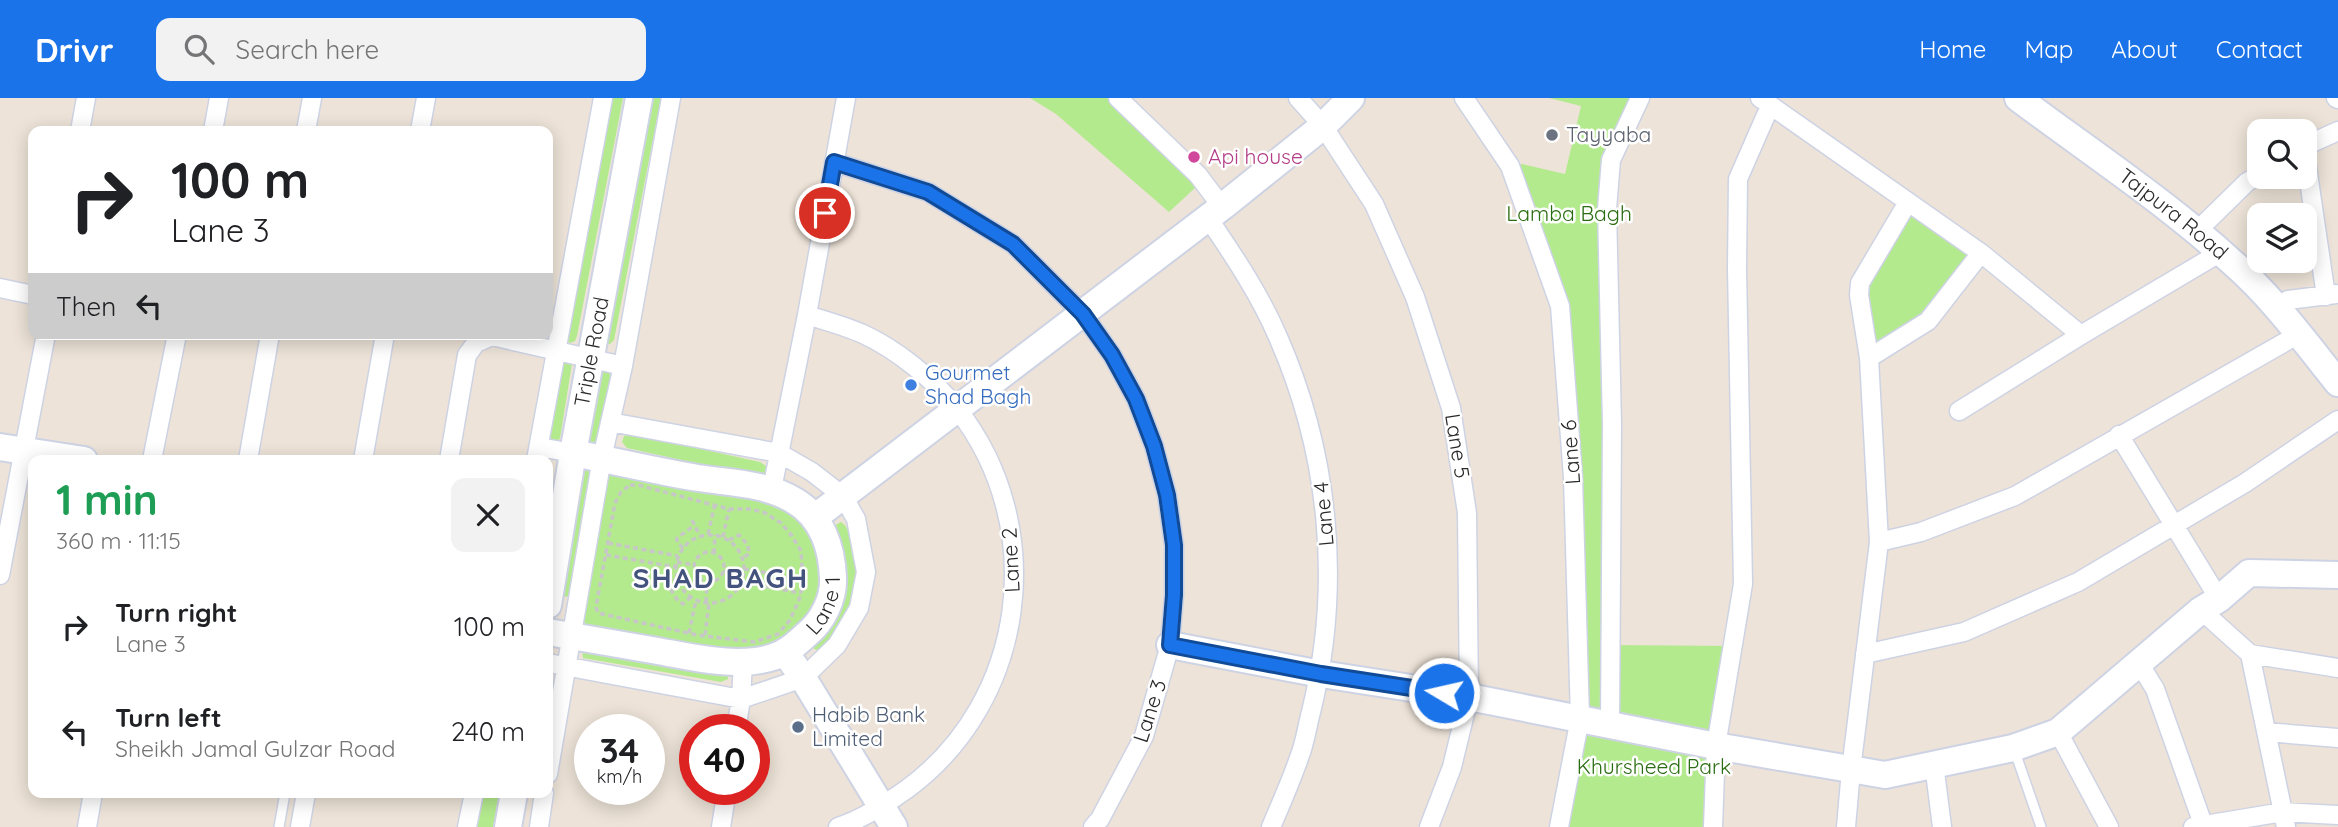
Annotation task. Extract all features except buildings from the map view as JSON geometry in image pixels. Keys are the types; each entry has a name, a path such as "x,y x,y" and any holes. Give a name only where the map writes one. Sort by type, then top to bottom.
{"street":[{"path":"81,126 86,98"},
{"path":"214,126 219,98"},
{"path":"307,126 312,98"},
{"path":"421,126 426,98"},
{"path":"573,453 538,454 603,98"},
{"name":"Triple Road","path":"553,539 573,453 639,98"},
{"path":"553,744 566,667 560,634 622,366 671,98"},
{"path":"772,489 846,98"},
{"name":"Lane 4","path":"1118,98 1198,175 1278,336 1302,401 1319,468 1328,536 1328,591 1321,674 1300,756 1271,827"},
{"name":"Lane 5","path":"1298,98 1323,126 1374,204 1415,297 1451,408 1467,513 1469,697 1452,767 1429,827"},
{"path":"814,518 1215,213 1323,126 1351,98"},
{"name":"Lane 6","path":"1464,98 1510,166 1560,306 1573,477 1580,718 1559,827"},
{"path":"1610,724 1612,424 1607,209 1611,160 1640,98"},
{"name":"Tajpura Road","path":"2018,98 2197,231 2251,280 2333,370"},
{"path":"1713,827 1716,746 1743,584 1738,179 1765,102 1981,253 2081,335"},
{"path":"2317,141 2338,131"},
{"name":"Lane 3","path":"834,162 928,192 1013,244 1083,314 1112,355 1136,399 1164,482 1174,545 1170,645 1144,736 1100,820 1093,827"},
{"path":"2197,231 2247,182"},
{"path":"2276,308 2288,300 2332,295 2312,189"},
{"path":"1846,827 1879,542 1870,358 1859,295 1860,283 1908,202"},
{"path":"1959,411 2221,252"},
{"path":"1870,358 1928,321 1981,253"},
{"path":"0,288 28,294"},
{"name":"Lane 2","path":"807,315 874,341 915,367 958,410 988,458 1008,512 1016,568 1011,626 994,680 966,730 888,817 838,827"},
{"path":"1879,542 1921,532 2015,496 2299,334"},
{"path":"0,575 12,449 44,340"},
{"path":"153,455 176,340"},
{"path":"249,455 269,340"},
{"path":"364,455 384,340"},
{"path":"450,455 467,355 476,343 483,340"},
{"path":"508,340 622,366"},
{"path":"1865,654 1964,632 2078,582 2245,483 2338,420"},
{"path":"553,664 741,699 803,678 837,645 859,608 866,572 856,519 843,496 812,472 779,453 610,422"},
{"path":"2119,435 2174,525 2210,604 2250,654 2284,819"},
{"path":"12,449 51,455"},
{"name":"Lane 1","path":"560,634 692,657 743,662 771,658 785,652 817,626 828,604 833,583 832,558 826,537 814,518 797,502 772,489 696,478 573,453"},
{"path":"1170,645 1321,674 1469,697 1716,746 1885,775 2013,748 2058,732 2249,573 2338,575"},
{"path":"785,652 888,817"},
{"path":"2250,654 2338,668"},
{"path":"739,714 743,662"},
{"path":"2139,663 2155,689 2200,826 2338,815"},
{"path":"2058,732 2109,827"},
{"path":"2266,732 2338,738"},
{"path":"1934,764 1942,827"},
{"path":"87,827 92,798"},
{"path":"300,827 305,798"},
{"path":"467,827 473,798"},
{"path":"508,827 513,798"},
{"path":"539,827 543,798"},
{"path":"721,827 724,805"}],"lane":[{"path":"2013,748 2041,827"},
{"path":"279,827 284,798"}],"path":[{"path":"630,485 638,485 714,505 765,513 781,523 801,551 801,593 790,620 778,634 754,642 689,634 598,613 596,607 615,503 621,492 630,485"},
{"path":"708,535 714,505"},
{"path":"723,537 729,509"},
{"path":"692,520 700,536"},
{"path":"683,548 677,538 695,525"},
{"path":"708,535 723,537 737,548 744,571 741,582 731,595 717,602 707,603 696,600 682,589 676,564 683,548 700,536 708,535"},
{"path":"694,565 698,579 707,583 716,581 724,571 723,562 714,552 715,535"},
{"path":"729,541 739,535 748,545 749,554 742,558"},
{"path":"608,543 678,556"},
{"path":"694,565 703,553 714,552"},
{"path":"606,555 694,565"},
{"path":"724,571 803,579"},
{"path":"678,579 668,585 678,601 683,604 691,597"},
{"path":"741,582 801,593"},
{"path":"705,636 707,583"},
{"path":"689,634 696,600"}],"green space":[{"path":"609,98 623,98 577,336 575,341 570,343 566,341"},
{"path":"644,98 661,98 614,340 606,344"},
{"path":"1030,98 1111,98 1196,187 1169,212 1056,114"},
{"path":"1549,98 1640,98 1611,160 1611,645 1732,646 1713,827 1559,827 1580,718 1560,306 1510,166 1522,164 1565,174 1581,106"},
{"path":"1908,202 1981,253 1928,321 1869,358 1859,295"},
{"path":"571,360 560,438 558,442 547,442 560,361"},
{"path":"610,368 611,385 599,445 588,445 595,370"},
{"path":"632,434 760,462 766,466 765,474 758,477 627,448 622,442 624,436"},
{"path":"606,466 757,496 794,513 812,535 821,563 821,591 814,610 798,633 750,656 580,625"},
{"path":"585,468 593,471 574,591 562,597 560,596 580,471"},
{"path":"841,522 850,536 859,585 843,623 821,651 814,649 812,645 834,526"},
{"path":"582,649 728,673 728,679 721,682 583,658"},
{"path":"478,798 498,798 493,827 473,827"}],"place":[{"name":"Tayyaba","path":"1552,135"},
{"name":"Api house","path":"1194,157"},
{"name":"Gourmet Shad Bagh","path":"911,385"},
{"name":"Habib Bank Limited","path":"798,727"}],"district":[{"name":"SHAD BAGH","path":"721,578"}],"route":[{"path":"825,213 834,162 928,192 1013,244 1083,314 1112,355 1136,399 1154,446 1167,495 1174,545 1170,645 1321,674 1444,693"}],"park label":[{"name":"Lamba Bagh","path":"1569,214"},
{"name":"Khursheed Park","path":"1654,767"}]}
